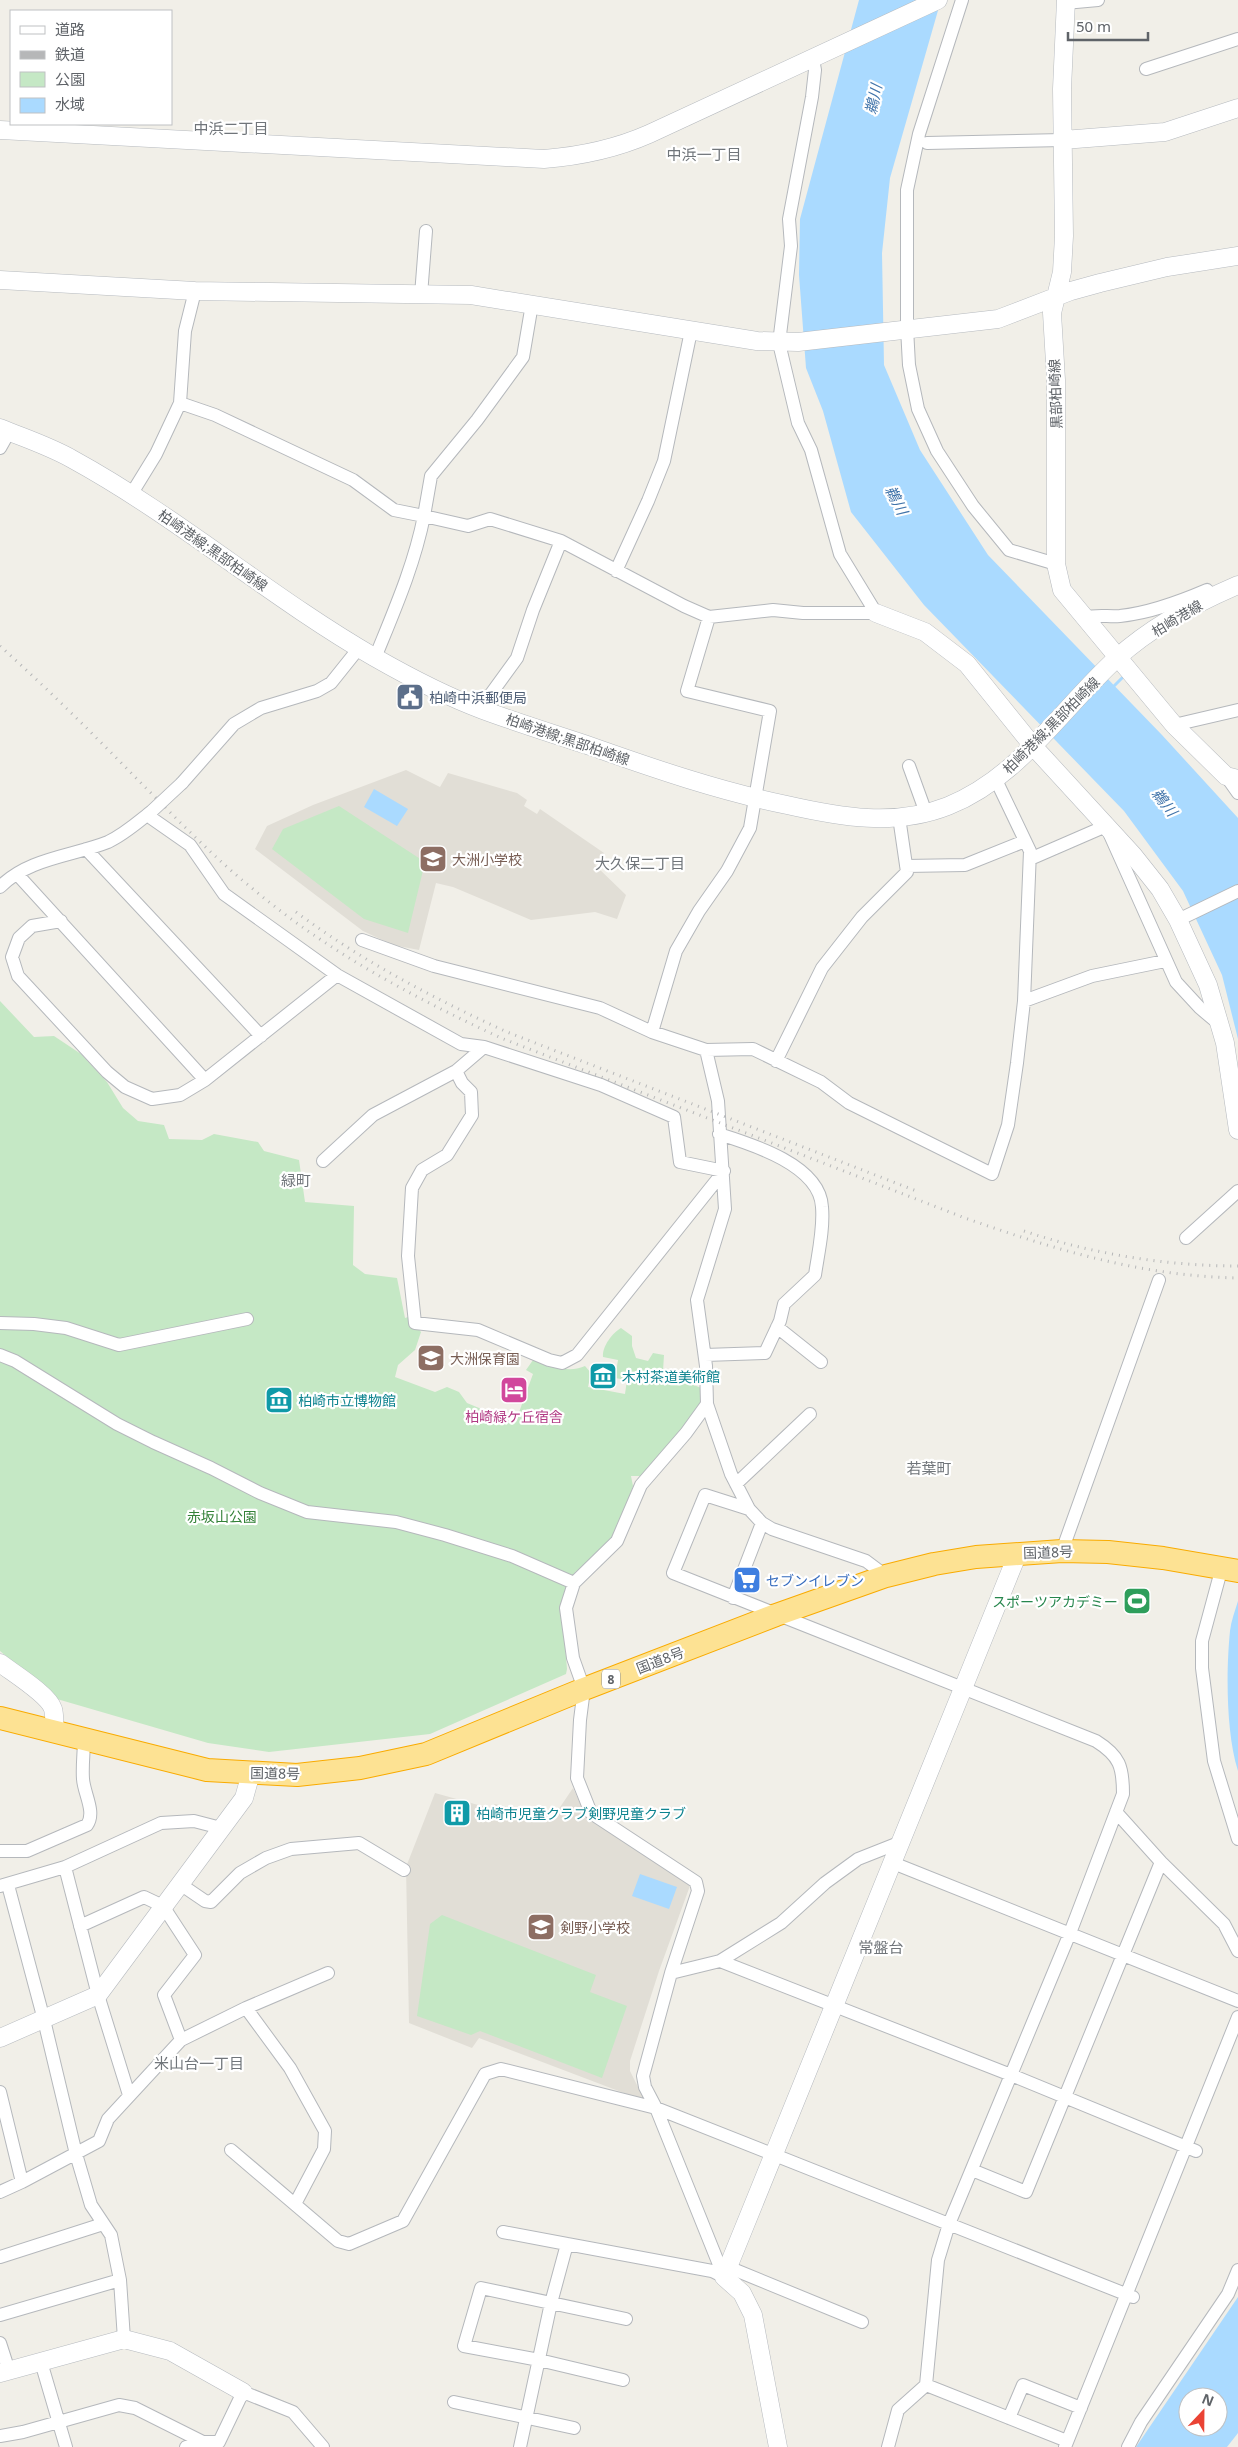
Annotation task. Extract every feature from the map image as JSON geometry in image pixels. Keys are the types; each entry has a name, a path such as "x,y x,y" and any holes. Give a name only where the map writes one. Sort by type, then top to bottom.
{"highway":[{"name":"国道8号","path":"0,1718 207,1770 297,1775 360,1768 426,1754 584,1689 776,1616 886,1576 934,1564 1018,1553 1062,1551 1108,1552 1228,1568"}],"street":[{"path":"0,130 564,158 633,141 938,0"},
{"path":"962,0 919,134 907,190 907,328 909,365 918,409 937,451 973,506 1009,550 1056,564"},
{"path":"1066,2 1098,0"},
{"name":"黒部柏崎線","path":"1066,2 1062,89 1063,261 1052,313 1057,443 1056,564 1062,590 1085,618 1114,661 1174,725 1232,777"},
{"path":"1146,68 1238,39"},
{"path":"813,59 815,70 812,97 789,219 792,246 779,343 798,423 812,450 840,554 876,613"},
{"path":"927,143 1063,140 1165,132 1238,108"},
{"path":"421,295 426,231"},
{"path":"0,280 195,291 471,295 691,331 779,343 998,318 1080,289 1167,267 1238,256"},
{"path":"132,493 156,454 180,403 186,331 195,291"},
{"path":"375,658 417,551 431,476 477,420 523,357 532,304"},
{"path":"616,571 664,461 691,331"},
{"path":"180,403 215,415 352,480 394,510 468,526 490,519 561,541 684,606 709,617 773,610 803,613 876,613 925,632 967,664 1160,888 1182,918 1208,985 1225,1044 1238,1130"},
{"path":"0,448 5,430"},
{"name":"柏崎港線;黒部柏崎線","path":"5,430 68,456 132,493 289,604 375,658 428,687 480,709 681,778 756,799 838,816 868,819 926,813 971,795 996,780 1036,743 1114,661"},
{"path":"480,709 517,658 532,610 561,541"},
{"name":"柏崎港線","path":"1114,661 1167,623 1238,585"},
{"path":"1085,618 1095,615 1119,616 1167,607 1207,590 1213,597"},
{"path":"652,1032 676,951 698,911 727,871 750,828 770,710 687,691 709,617"},
{"path":"205,1080 61,922 6,877 53,858 108,842 126,832 150,813 182,783 234,724 261,708 317,691 331,683 359,648"},
{"path":"1174,725 1238,710"},
{"path":"909,766 926,813"},
{"path":"1232,777 1238,793"},
{"path":"362,940 434,966 600,1008 652,1032 706,1050 754,1049 822,1082 849,1103 992,1174 1008,1125 1018,1063 1024,1001 1030,859 1030,851 1026,841 996,780"},
{"path":"150,813 190,845 224,894 337,975 461,1044 484,1047 601,1085 674,1117 680,1162 724,1171"},
{"path":"776,1061 822,968 862,917 907,872 899,817"},
{"path":"1030,859 1106,826"},
{"path":"1106,826 1176,982 1219,1024"},
{"path":"906,866 965,865 1026,841"},
{"path":"86,849 261,1036"},
{"path":"1182,918 1238,891"},
{"path":"61,922 32,926 19,938 12,957 18,976 107,1072 124,1087 152,1100 180,1096 205,1080 337,975"},
{"path":"1024,1001 1092,976 1165,961"},
{"path":"322,1161 374,1115 456,1071 484,1047"},
{"path":"706,1050 718,1101 726,1209 697,1300 704,1355 707,1404 731,1474 749,1509 762,1523 772,1529 866,1561 886,1576"},
{"path":"456,1071 462,1083 471,1092 472,1115 447,1155 422,1170 412,1188 408,1256 415,1323 478,1330 549,1360 562,1363 577,1355 724,1171"},
{"path":"704,1355 765,1353 777,1327 784,1304 816,1276 822,1206 812,1180 765,1148 719,1134"},
{"path":"1186,1238 1238,1191"},
{"path":"1062,1551 1159,1280"},
{"path":"0,1323 34,1324 66,1328 119,1345 247,1320"},
{"path":"777,1327 821,1362"},
{"path":"0,1355 16,1361 117,1424 260,1493 297,1508 333,1516 396,1522 445,1534 512,1556 574,1583"},
{"path":"707,1404 686,1433 641,1485 617,1541 574,1583 566,1608 574,1658 584,1689 580,1720 577,1778 591,1813 696,1882 698,1891 672,1973 643,2076 645,2087 656,2108 726,2272 742,2292 753,2315 778,2447"},
{"path":"736,1484 810,1414"},
{"path":"749,1509 705,1495 672,1574 776,1616 963,1687 1096,1742 1111,1750 1123,1773 1123,1794 1070,1933 950,2224 938,2260 926,2385 898,2410 888,2447"},
{"path":"733,1598 762,1523"},
{"path":"726,2272 1018,1553"},
{"path":"1228,1568 1202,1641 1202,1668 1214,1760 1238,1838"},
{"path":"0,1662 22,1681 45,1696 52,1708 55,1733"},
{"path":"0,1851 27,1850 87,1825 91,1820 83,1780 84,1739"},
{"path":"0,2038 98,1995 244,1798 251,1773"},
{"path":"1116,1812 1161,1862 1224,1924 1238,1951"},
{"path":"124,2339 120,2280 111,2235 91,2205 76,2154 44,2020 4,1886 65,1867 161,1823 194,1821 221,1828"},
{"path":"672,1973 720,1961 781,1924 825,1883 858,1859 901,1842"},
{"path":"180,1884 205,1901 211,1902 240,1873 266,1858 291,1849 359,1843 404,1870"},
{"path":"972,2170 1026,2192 1161,1862"},
{"path":"893,1863 1238,2001"},
{"path":"65,1867 98,1995 129,2095"},
{"path":"80,1926 144,1897 163,1906 195,1955 164,1996 181,2040"},
{"path":"720,1961 1191,2149"},
{"path":"0,2192 99,2141 108,2119 181,2040 246,2008 328,1973"},
{"path":"246,2008 290,2068 325,2131 324,2149 295,2204"},
{"path":"926,2385 1009,2418 1066,2444 1191,2149 1238,2017"},
{"path":"231,2150 338,2241 349,2244 403,2221 485,2074 502,2068 656,2108 1130,2296"},
{"path":"0,2092 22,2182"},
{"path":"0,2257 103,2224"},
{"path":"503,2232 726,2272 862,2322"},
{"path":"520,2447 551,2303 566,2244"},
{"path":"1128,2447 1141,2422 1228,2294 1238,2270"},
{"path":"0,2315 120,2280"},
{"path":"623,2380 539,2360 464,2346 481,2288 626,2318"},
{"path":"0,2343 4,2372 124,2339 170,2351 243,2392 293,2412 323,2447"},
{"path":"41,2362 66,2447"},
{"path":"1009,2418 1023,2385 1081,2408"},
{"path":"0,2436 119,2405 135,2408 203,2442 220,2445 243,2392"},
{"path":"454,2402 574,2428"},
{"path":"186,2447 203,2442"}],"shaded area":[{"name":"大洲小学校","path":"406,770 440,787 448,773 517,793 527,800 524,806 537,814 540,809 604,853 595,865 626,895 617,919 595,912 531,920 453,887 436,883 419,950 393,945 363,931 255,849 267,826 313,805"},
{"name":"剣野小学校","path":"573,1788 584,1812 596,1824 691,1883 659,1971 630,2061 630,2071 645,2101 479,2038 472,2048 409,2023 406,1867 435,1793 489,1808 495,1804 552,1819"}],"green space":[{"path":"339,806 425,862 408,933 364,919 272,849 283,829"},
{"name":"赤坂山公園","path":"0,1001 34,1037 54,1036 81,1054 107,1082 123,1108 138,1121 164,1125 169,1139 202,1140 214,1134 258,1142 264,1151 299,1160 305,1202 354,1206 353,1265 365,1274 397,1278 405,1318 408,1317 421,1332 415,1350 398,1365 395,1377 435,1392 447,1387 459,1392 467,1403 508,1420 513,1420 518,1415 533,1374 526,1370 533,1360 565,1369 585,1366 591,1373 588,1387 625,1394 627,1380 615,1378 618,1360 603,1357 608,1341 621,1328 632,1336 632,1346 636,1358 648,1361 653,1353 664,1355 663,1371 677,1382 689,1383 701,1388 700,1406 693,1423 642,1476 631,1476 633,1486 618,1528 592,1566 576,1571 574,1574 562,1608 566,1674 430,1734 269,1752 208,1743 57,1699 0,1651"},
{"path":"442,1915 596,1975 590,1992 627,2006 602,2078 480,2031 471,2035 417,2016 430,1924"}],"water":[{"name":"鵜川","path":"859,0 941,0 890,178 882,253 884,365 920,450 988,555 1162,735 1238,818 1238,1039 1222,975 1183,891 1124,811 924,605 851,512 823,411 806,368 799,275 800,219"},
{"path":"374,789 408,809 397,826 364,807"},
{"path":"1238,1601 1238,1771 1229,1721 1228,1664 1230,1631"},
{"path":"640,1874 677,1887 669,1909 632,1896"},
{"path":"1238,2297 1238,2433 1227,2447 1136,2447"}],"waterway":[{"path":"1112,688 1122,678"}],"railway":[{"path":"0,646 70,712 194,836 253,889 282,912 341,953 436,1006 501,1038 999,1230 1066,1251 1133,1267 1202,1276 1238,1278"},
{"path":"296,912 346,947 398,978 507,1032 919,1192"},
{"path":"1024,1231 1076,1246 1130,1257 1184,1264 1238,1266"}],"place":[{"name":"柏崎中浜郵便局","path":"410,697"},
{"name":"大洲小学校","path":"433,859"},
{"name":"大洲保育園","path":"431,1358"},
{"name":"木村茶道美術館","path":"603,1376"},
{"name":"柏崎緑ケ丘宿舎","path":"514,1390"},
{"name":"柏崎市立博物館","path":"279,1400"},
{"name":"セブンイレブン","path":"747,1580"},
{"name":"スポーツアカデミー","path":"1137,1601"},
{"name":"柏崎市児童クラブ剣野児童クラブ","path":"457,1813"},
{"name":"剣野小学校","path":"541,1927"}],"district":[{"name":"中浜二丁目","path":"231,128"},
{"name":"中浜一丁目","path":"704,154"},
{"name":"大久保二丁目","path":"640,863"},
{"name":"緑町","path":"296,1180"},
{"name":"若葉町","path":"929,1468"},
{"name":"常盤台","path":"881,1947"},
{"name":"米山台一丁目","path":"199,2063"}]}
